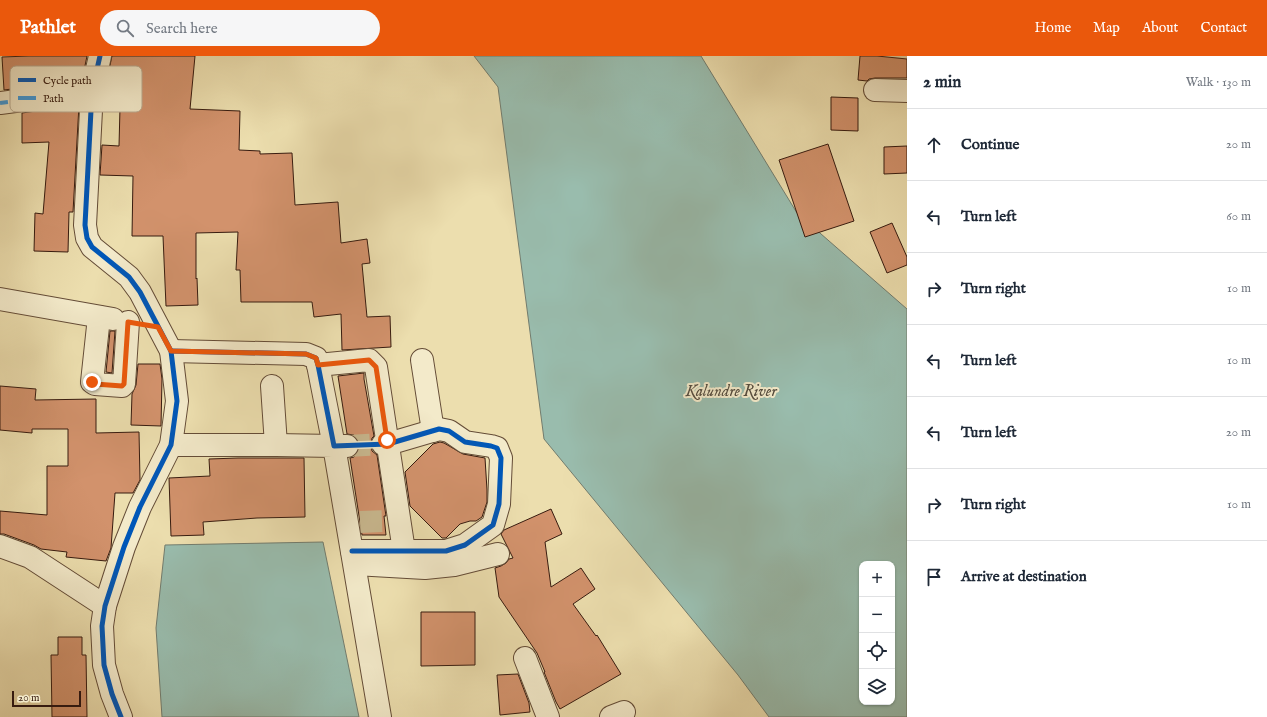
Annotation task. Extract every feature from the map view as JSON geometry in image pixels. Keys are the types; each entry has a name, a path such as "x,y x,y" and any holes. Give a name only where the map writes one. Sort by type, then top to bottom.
{"street":[{"path":"98,66 100,56"},
{"path":"875,90 907,91"},
{"path":"0,103 10,102"},
{"path":"91,112 85,225 87,238 92,247 129,276 140,292 171,351 177,401 171,445 140,507 124,548 105,606 102,626 104,665 112,694 121,717"},
{"path":"0,299 158,327"},
{"path":"98,317 92,382 95,384 122,386 124,384 128,322"},
{"path":"171,351 306,354 316,358 341,444 380,717"},
{"path":"318,365 369,360 376,367 395,532"},
{"path":"422,360 433,431"},
{"path":"272,386 276,445"},
{"path":"354,538 395,532 446,551 465,546 493,525 499,504 501,458 497,448 465,442 449,431 439,429 385,442"},
{"path":"171,445 341,444"},
{"path":"354,538 425,568 454,565 498,554"},
{"path":"0,546 30,557 105,606"},
{"path":"525,658 548,717"}],"water":[{"name":"Kalundre River","path":"474,56 701,56 797,213 907,309 907,717 769,717 738,675 544,439 498,87"},
{"path":"323,542 359,717 162,717 156,628 165,545"}],"building":[{"path":"87,56 85,66 10,66 10,89 4,90 2,57"},
{"path":"112,56 195,56 190,109 240,111 239,150 260,151 260,154 292,153 295,205 338,202 341,243 367,239 370,263 362,264 367,317 390,316 391,347 342,350 341,314 314,317 312,302 241,302 240,270 236,270 238,232 196,233 196,279 197,278 198,305 166,306 163,236 132,236 133,176 100,175 102,145 119,146 120,112 142,112 142,66 110,66"},
{"path":"860,56 907,59 907,78 875,78 867,81 858,80"},
{"path":"831,97 858,98 858,131 831,130"},
{"path":"79,112 73,212 69,212 68,252 34,251 35,213 43,214 49,142 22,143 22,113"},
{"path":"828,144 854,221 805,237 779,160"},
{"path":"907,146 907,173 884,174 884,147"},
{"path":"892,223 907,257 907,265 887,273 870,232"},
{"path":"110,331 115,331 112,373 106,372"},
{"path":"138,364 160,364 162,379 161,426 131,425 132,394 136,385"},
{"path":"364,373 374,436 371,444 372,451 377,455 386,516 384,516 386,535 362,535 350,458 354,457 358,453 359,446 358,440 354,435 347,434 338,376"},
{"path":"0,386 36,389 35,400 96,399 96,433 139,432 140,480 133,493 115,493 111,548 106,561 66,557 67,552 41,549 4,534 0,534 0,511 47,515 47,466 68,466 68,429 32,429 32,433 0,430"},
{"path":"440,442 463,454 485,458 487,490 487,502 482,517 476,521 460,524 446,538 442,538 410,506 405,472 433,444"},
{"path":"304,458 305,517 257,518 203,522 204,535 171,536 169,478 210,476 209,459"},
{"path":"551,509 562,534 545,542 551,587 581,568 595,589 573,604 596,636 597,635 621,674 560,709 537,653 499,597 495,568 513,558 501,534 504,530"},
{"path":"421,612 475,612 475,665 421,666"},
{"path":"58,637 82,637 82,655 86,655 87,717 52,717 51,655 58,655"},
{"path":"518,674 529,703 530,712 500,715 497,675"}],"tunnel":[{"path":"348,446 383,444"},
{"path":"360,522 385,521"}],"marked path":[{"path":"0,103 10,102"}],"cycle path":[{"path":"98,66 100,56"},
{"path":"91,112 85,225 87,238 92,247 129,277 140,292 171,351 177,401 171,445 140,507 124,547 105,606 102,626 104,665 112,694 121,717"},
{"path":"171,351 306,354 316,358 334,446 388,444 439,429 449,431 465,442 497,448 501,458 499,504 493,525 465,545 446,551 352,551"}],"route":[{"path":"92,382 95,384 122,386 124,384 128,322 158,327 171,351 306,354 316,358 318,365 369,360 376,367 387,440"}]}
